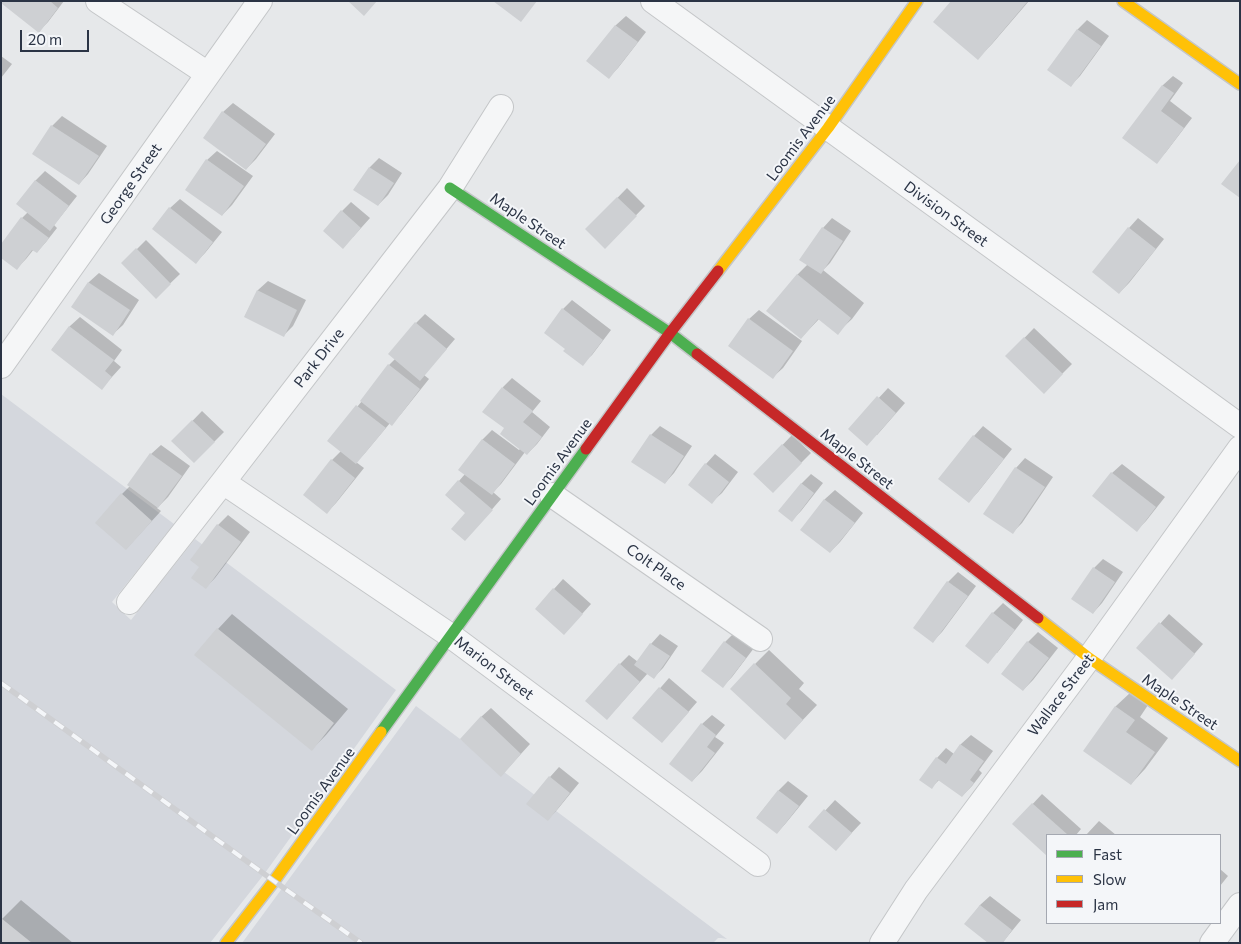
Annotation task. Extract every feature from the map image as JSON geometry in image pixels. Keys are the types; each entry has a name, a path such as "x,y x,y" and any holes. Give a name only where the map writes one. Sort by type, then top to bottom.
{"street":[{"path":"98,1 208,74"},
{"name":"George Street","path":"1,366 260,1"},
{"name":"Division Street","path":"653,1 1240,426"},
{"name":"Loomis Avenue","path":"226,943 274,881 670,333 828,128 917,1"},
{"path":"1124,1 1240,84"},
{"name":"Park Drive","path":"129,602 450,188 500,107"},
{"name":"Maple Street","path":"450,188 670,333 1089,658 1240,761"},
{"name":"Wallace Street","path":"882,943 916,890 1089,658 1240,448"},
{"name":"Marion Street","path":"223,482 451,636 758,864"},
{"name":"Colt Place","path":"552,495 760,639"},
{"path":"1212,943 1240,905"}],"shaded area":[{"path":"1,394 174,524 112,602 131,620 195,539 396,690 265,873 210,943 1,943"},
{"path":"416,706 727,939 718,938 713,943 242,943"}],"building":[{"path":"1,1 50,1 58,8 39,33 1,3"},
{"path":"348,1 377,1 364,16"},
{"path":"493,1 537,1 521,22"},
{"path":"951,1 1028,1 978,60 933,22"},
{"path":"615,25 638,42 609,79 586,61"},
{"path":"1077,29 1101,46 1071,87 1047,70"},
{"path":"1162,85 1174,93 1161,111 1184,128 1157,164 1122,138"},
{"path":"222,111 266,144 246,170 203,138"},
{"path":"51,125 99,156 79,185 32,154"},
{"path":"206,159 244,186 222,216 185,190"},
{"path":"1240,160 1240,198 1221,184"},
{"path":"369,167 394,183 378,206 353,190"},
{"path":"35,180 69,206 50,231 16,204"},
{"path":"617,197 637,216 605,249 585,229"},
{"path":"169,207 213,242 196,264 152,229"},
{"path":"341,210 361,228 343,249 323,231"},
{"path":"21,217 49,238 37,253 32,250 17,270 1,258 1,244"},
{"path":"822,227 843,241 821,274 799,260"},
{"path":"1128,227 1156,249 1119,294 1092,272"},
{"path":"136,248 171,284 156,299 121,263"},
{"path":"797,274 851,318 838,335 818,319 801,339 766,311"},
{"path":"88,282 130,310 113,336 71,307"},
{"path":"257,290 297,310 284,337 244,317"},
{"path":"562,308 603,340 583,366 544,333"},
{"path":"748,318 793,351 773,379 728,346"},
{"path":"415,322 447,349 420,381 388,354"},
{"path":"69,326 114,360 105,371 112,377 102,390 51,350"},
{"path":"1024,337 1063,374 1044,394 1005,356"},
{"path":"388,364 420,389 392,426 360,401"},
{"path":"502,387 533,411 523,422 542,437 527,455 500,434 504,428 482,412"},
{"path":"877,396 896,413 867,446 848,429"},
{"path":"356,405 386,428 356,464 327,441"},
{"path":"192,420 215,442 194,463 171,441"},
{"path":"650,434 684,456 665,484 631,462"},
{"path":"973,435 1004,459 969,503 938,479"},
{"path":"482,439 515,464 492,495 458,470"},
{"path":"782,444 802,463 773,493 753,474"},
{"path":"150,453 182,476 158,508 127,485"},
{"path":"331,459 355,478 327,514 303,495"},
{"path":"705,463 729,482 712,504 688,485"},
{"path":"1015,467 1045,487 1013,534 983,514"},
{"path":"1111,472 1156,507 1137,532 1092,496"},
{"path":"458,480 493,510 465,541 451,529 465,513 445,495"},
{"path":"801,483 814,493 792,522 778,511"},
{"path":"121,493 152,521 126,550 95,523"},
{"path":"824,499 855,523 830,553 800,530"},
{"path":"217,524 241,542 206,589 191,578 199,567 190,560"},
{"path":"1093,567 1115,582 1093,614 1071,599"},
{"path":"947,581 968,596 933,643 913,628"},
{"path":"553,588 583,614 564,635 535,609"},
{"path":"992,612 1015,630 988,664 965,646"},
{"path":"1159,622 1195,654 1172,680 1136,648"},
{"path":"217,628 334,723 312,751 194,655"},
{"path":"724,641 746,658 723,688 701,671"},
{"path":"1027,641 1049,658 1023,691 1001,674"},
{"path":"650,643 670,656 654,679 634,665"},
{"path":"619,663 640,682 607,720 585,701"},
{"path":"754,663 791,698 786,704 803,720 785,740 730,689"},
{"path":"659,687 689,712 662,743 632,718"},
{"path":"1115,706 1135,720 1126,732 1155,752 1131,785 1083,751"},
{"path":"481,716 521,754 501,777 460,739"},
{"path":"701,723 716,735 707,747 715,753 692,782 669,764"},
{"path":"960,744 984,761 970,780 974,783 962,797 938,780 932,789 919,780 936,757 946,764"},
{"path":"549,776 570,793 548,821 526,804"},
{"path":"778,790 799,806 777,834 756,818"},
{"path":"1032,803 1067,834 1046,834 1046,855 1012,824"},
{"path":"824,809 852,833 836,851 808,827"},
{"path":"980,905 1012,930 1003,943 988,943 964,924"},
{"path":"1,918 32,943 1,943"}],"railway":[{"path":"1,683 361,943"}],"traffic: fast":[{"path":"450,188 670,333 697,354"},
{"path":"381,732 586,449"}],"traffic: slow":[{"path":"718,271 828,128 917,1"},
{"path":"1123,1 1240,84"},
{"path":"1038,618 1089,658 1240,761"},
{"path":"226,943 274,881 381,732"}],"traffic: jam":[{"path":"586,449 670,333 718,271"},
{"path":"697,354 1038,618"}]}
